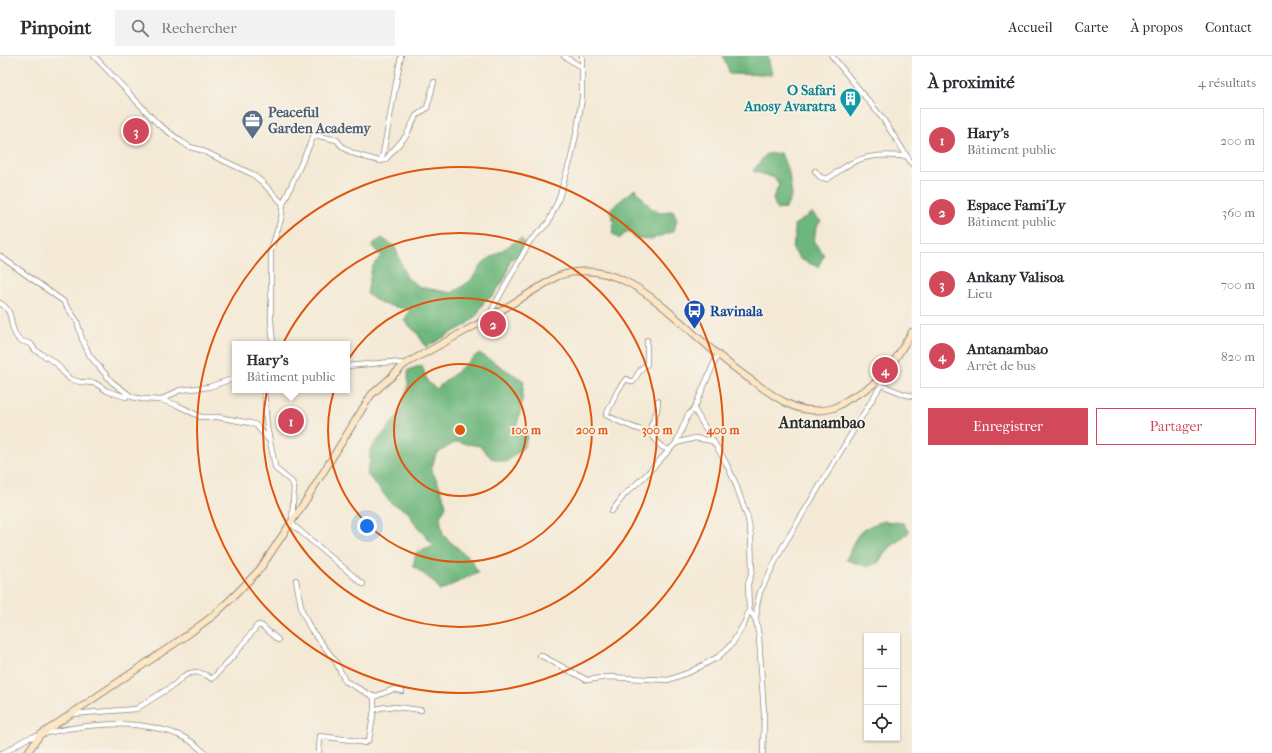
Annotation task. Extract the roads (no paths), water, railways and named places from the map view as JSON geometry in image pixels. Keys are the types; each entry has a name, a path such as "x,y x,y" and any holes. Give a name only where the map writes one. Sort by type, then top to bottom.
{"main road":[{"path":"27,753 40,735 183,638 214,615 260,569 292,522 372,395 405,364 487,319 556,277 576,271 592,271 617,277 646,294 674,315 746,377 778,399 807,410 834,408 881,382 912,332"}],"street":[{"path":"94,56 158,124 182,142 252,174 262,182 283,204"},
{"path":"380,161 383,154 401,56"},
{"path":"564,56 582,67"},
{"path":"487,319 530,241 548,223 558,201 578,130 582,98 582,56"},
{"path":"832,56 883,119 912,164"},
{"path":"273,341 272,250 281,219 283,204 314,135 337,140 340,146 345,150 380,161 385,160 406,136 416,116 428,108 434,82"},
{"path":"815,171 820,177 827,179 847,165 864,158 893,155 906,156"},
{"path":"0,256 63,301 77,321 82,339 90,356 112,382 132,397 161,400 177,405 201,418 218,417 250,423 256,425 264,433 270,443"},
{"path":"0,303 8,308 11,316 12,328 19,340 31,344 35,350 56,363 70,379 80,382 95,383 107,391 126,397"},
{"path":"647,340 646,364 633,382 626,379 618,390 606,415 648,433 654,437 663,449 669,450"},
{"path":"612,511 625,494 644,477 676,443 688,415 694,409 718,354"},
{"path":"350,366 391,362 405,364"},
{"path":"161,400 180,390 209,387 232,379"},
{"path":"763,753 764,714 759,637 756,620 760,592 782,548 881,382 904,394 912,396"},
{"path":"264,393 267,427 276,469 292,482 294,486 292,522 294,526 363,584"},
{"path":"648,433 657,411 658,401"},
{"path":"540,655 587,680 608,677 668,680 690,672 718,657 732,644 745,622 749,610 748,584 752,571 751,536 748,519 735,482 725,461 694,409"},
{"path":"676,443 695,438 713,441"},
{"path":"296,580 302,611 310,628 336,662 345,681 374,697"},
{"path":"749,610 756,620"},
{"path":"70,714 136,709 190,673 197,672 212,679 235,654 258,625 262,626 278,640"},
{"path":"374,697 394,689 402,691"},
{"path":"319,753 320,736 365,743 368,740 374,710 374,697"},
{"path":"374,710 380,707 394,706 409,710 421,710"},
{"path":"2,753 9,751 26,739 40,735 79,727 124,724 154,727 186,738 205,753"}],"place":[{"name":"O Safari Anosy Avaratra","path":"851,118"},
{"name":"Ankany Valisoa","path":"136,131"},
{"name":"Peaceful Garden Academy","path":"252,140"},
{"name":"Espace Fami'Ly","path":"493,324"},
{"name":"Ravinala","path":"694,330"},
{"name":"Antanambao","path":"885,370"},
{"name":"Hary's","path":"291,421"}],"district":[{"name":"Antanambao","path":"822,422"}]}
